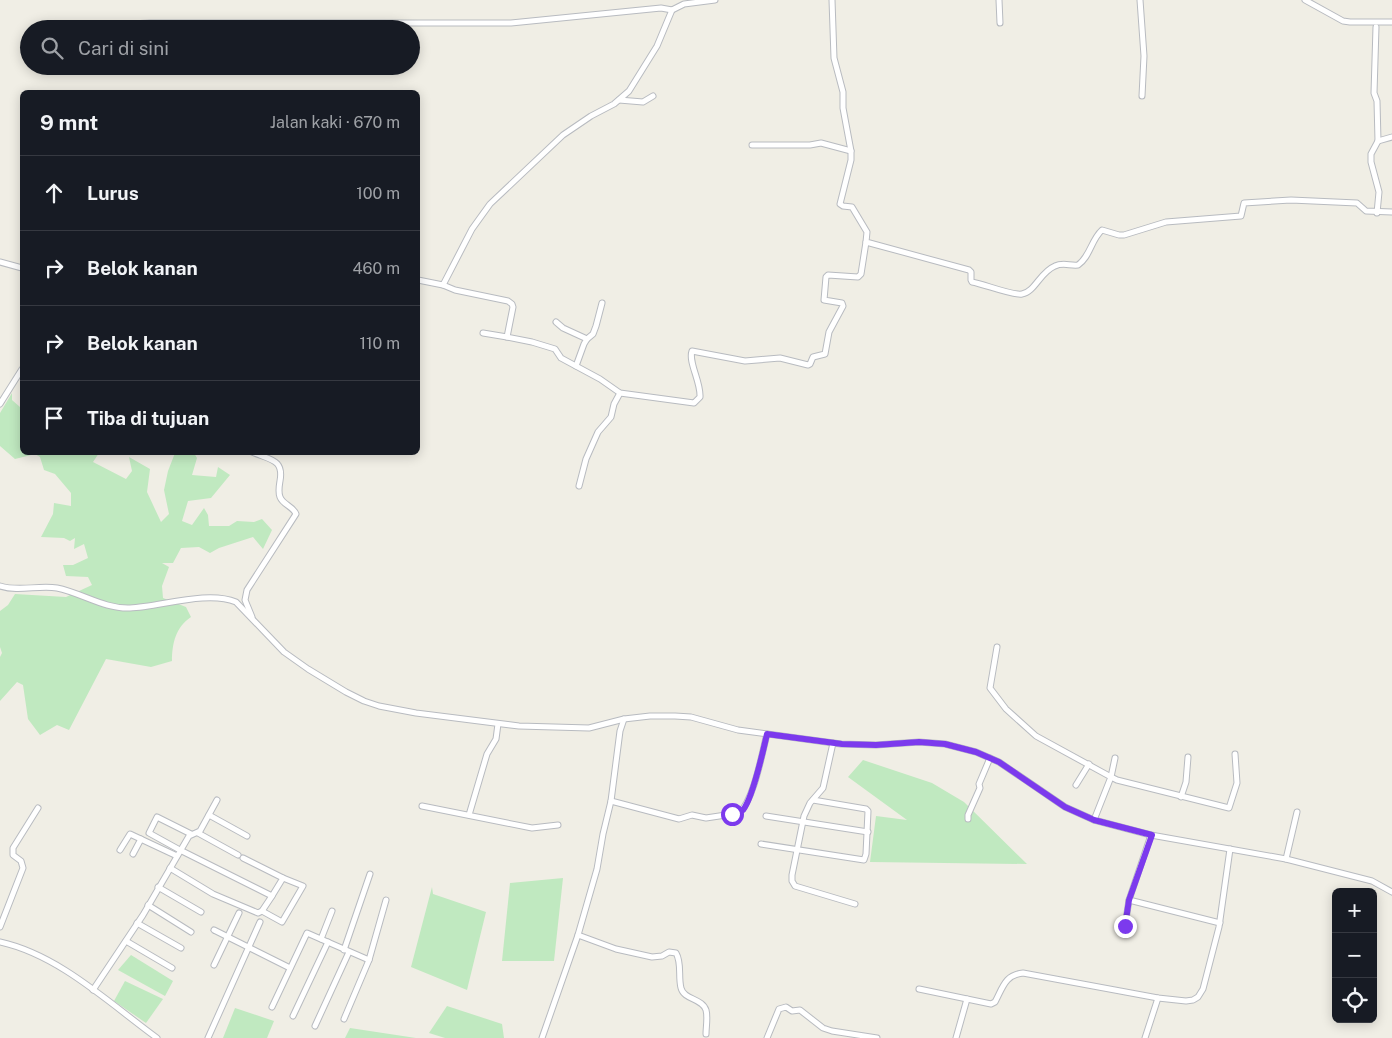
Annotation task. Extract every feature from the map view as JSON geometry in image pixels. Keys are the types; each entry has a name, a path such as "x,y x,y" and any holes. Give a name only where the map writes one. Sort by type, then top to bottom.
{"street":[{"path":"420,23 511,22 661,8 672,10 684,4 715,0"},
{"path":"483,333 532,342 554,349 561,358 620,393 686,403 694,403 700,397 700,387 691,357 692,351 745,361 772,358 805,365 810,364 813,357 825,354 829,332 844,306 842,303 824,300 826,278 828,275 857,278 860,276 866,242 866,232 852,207 840,204 851,160 851,151 844,115 843,92 834,58 832,0"},
{"path":"999,0 1000,23"},
{"path":"1140,0 1144,56 1142,96"},
{"path":"1305,0 1343,21 1392,22"},
{"path":"443,285 472,229 490,204 563,135 619,100 635,83 658,46 672,10"},
{"path":"1376,27 1374,93 1377,101 1378,141 1372,154 1371,162 1379,192 1376,213"},
{"path":"619,100 643,102 653,96"},
{"path":"1378,141 1392,137"},
{"path":"752,145 810,145 821,143 851,151"},
{"path":"866,242 969,270 972,282 1020,295 1028,292 1044,272 1053,266 1063,264 1075,266 1084,261 1094,240 1102,230 1124,235 1166,222 1241,216 1244,203 1291,200 1357,203 1366,211 1376,213 1392,212"},
{"path":"0,262 20,267"},
{"path":"420,280 508,301 513,307 507,337"},
{"path":"576,366 587,339 593,334 602,303"},
{"path":"556,322 563,328 587,339"},
{"path":"0,404 20,372"},
{"path":"579,486 586,459 598,432 612,417 614,404 620,393"},
{"path":"253,620 245,596 296,514 293,509 282,501 279,495 281,467 275,462 259,455"},
{"path":"0,586 31,589 56,588 119,608 205,599 236,602 284,652 308,669 364,701 416,713 498,724 574,728 589,728 624,719 650,716 683,716 738,730 833,743 861,745 919,742 945,744 976,752 990,758 1065,807 1094,820 1152,835 1286,859 1372,881 1392,892"},
{"path":"997,647 991,691 1036,736 1111,777 1125,783 1230,807 1237,784 1235,754"},
{"path":"542,1038 578,935 597,869 603,834 612,801 620,731 624,719"},
{"path":"469,815 488,754 496,738 498,724"},
{"path":"612,801 679,819 692,815 709,818 739,813 746,806 756,778 767,734"},
{"path":"833,743 823,788 806,808 792,881 795,886 856,904"},
{"path":"1181,797 1186,782 1188,757"},
{"path":"968,819 980,788 979,784 990,758"},
{"path":"1094,820 1111,777 1115,758"},
{"path":"1076,785 1089,764"},
{"path":"198,833 217,800"},
{"path":"761,844 864,860 866,858 868,832 868,814 866,809 813,800"},
{"path":"422,806 532,828 558,825"},
{"path":"0,927 23,868 21,861 13,855 13,848 38,808"},
{"path":"1286,859 1297,812"},
{"path":"209,815 247,836"},
{"path":"766,816 868,832"},
{"path":"262,911 282,922 303,886 283,878 198,833 191,834 157,817 149,833 272,896"},
{"path":"120,850 130,834 177,856"},
{"path":"93,990 126,941 179,850 191,834"},
{"path":"1125,926 1129,900 1152,835"},
{"path":"133,854 141,839"},
{"path":"919,989 993,1004 1007,979 1015,974 1023,973 1158,998 1193,1000 1198,997 1206,981 1220,923 1230,849"},
{"path":"170,868 213,894 258,913 262,911 283,878"},
{"path":"315,1026 347,951 370,874"},
{"path":"158,887 201,912"},
{"path":"344,1018 369,960 386,900"},
{"path":"1129,900 1220,923"},
{"path":"148,905 191,932"},
{"path":"321,939 332,911"},
{"path":"214,965 239,913"},
{"path":"208,1038 260,922"},
{"path":"137,923 180,948"},
{"path":"214,930 290,968"},
{"path":"272,1007 308,933 369,960"},
{"path":"578,935 616,950 652,957 662,956 669,952 676,953 679,962 680,987 685,995 700,1003 706,1011 706,1034"},
{"path":"126,941 172,968"},
{"path":"0,942 15,945 36,953 93,990 157,1038"},
{"path":"293,1016 328,942"},
{"path":"1145,1038 1158,998"},
{"path":"956,1038 967,999"},
{"path":"768,1038 779,1009 786,1007 792,1011 800,1010 823,1028 877,1038"}],"green space":[{"path":"12,393 12,400 20,407 20,455 31,455 15,459 0,446 0,413"},
{"path":"37,455 98,455 93,462 126,479 132,471 129,457 150,469 147,492 161,522 169,514 164,490 174,455 195,455 197,458 192,475 216,477 218,467 230,475 211,498 188,501 182,521 192,525 204,508 208,515 209,526 229,526 237,521 254,522 262,519 272,530 263,549 253,537 219,548 210,553 199,547 181,548 173,563 162,563 169,567 162,586 163,598 186,607 191,617 178,631 173,648 172,661 151,667 106,659 69,730 57,725 40,735 28,719 23,685 17,682 0,701 0,657 2,653 0,647 0,611 8,605 15,594 66,597 92,585 88,577 66,576 63,565 73,565 88,558 84,544 74,549 75,538 70,541 64,538 41,537 53,514 54,503 71,506 71,493 55,474 44,470 40,457"},
{"path":"863,760 932,783 964,802 1027,864 870,862 876,816 907,820 848,777"},
{"path":"563,878 554,961 502,961 510,883"},
{"path":"432,887 433,894 486,912 467,990 411,967"},
{"path":"131,955 173,981 165,996 118,970"},
{"path":"125,981 163,999 146,1023 114,1001"},
{"path":"447,1006 502,1024 504,1038 445,1038 429,1033"},
{"path":"235,1008 274,1021 267,1038 223,1038"},
{"path":"350,1028 416,1038 345,1038"}],"route":[{"path":"732,814 739,813 746,806 756,778 767,734 842,744 876,745 919,742 945,744 976,752 999,762 1065,807 1094,820 1152,835 1129,900 1125,926"}]}
